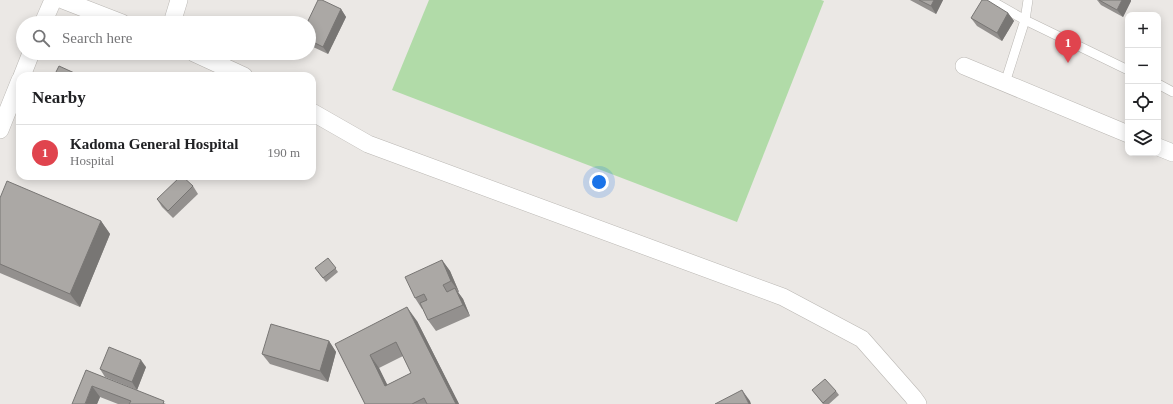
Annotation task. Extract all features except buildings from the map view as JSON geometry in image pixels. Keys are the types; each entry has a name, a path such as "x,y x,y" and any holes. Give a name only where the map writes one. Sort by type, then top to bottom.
{"street":[{"path":"46,16 53,0"},
{"path":"63,0 104,16"},
{"path":"174,16 179,0"},
{"path":"24,72 28,60"},
{"path":"209,60 235,72"},
{"path":"964,66 1125,133"},
{"path":"0,130 16,90"},
{"path":"316,114 368,144 783,297 862,339 918,404"},
{"path":"1161,148 1173,153"}],"lane":[{"path":"990,0 1025,20 1125,69"},
{"path":"1004,83 1025,20 1028,0"},
{"path":"1161,86 1173,92"}],"green space":[{"path":"429,0 824,1 737,222 392,90"}],"place":[{"name":"Kadoma General Hospital","path":"1068,63"}]}
